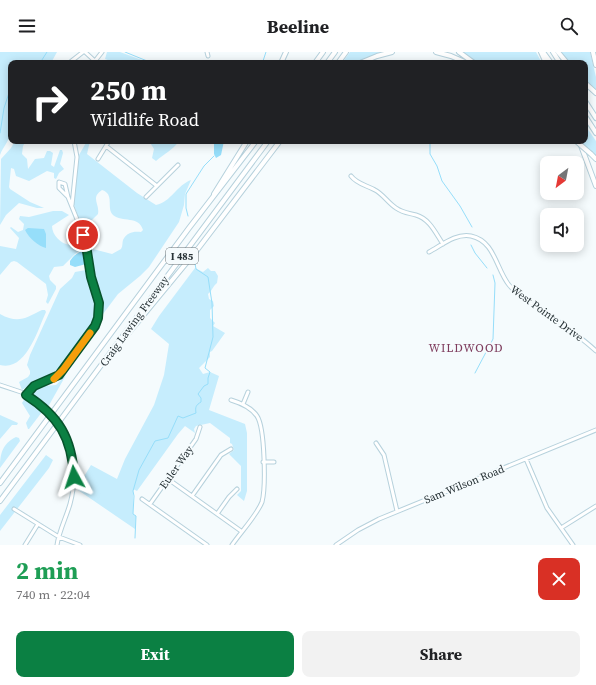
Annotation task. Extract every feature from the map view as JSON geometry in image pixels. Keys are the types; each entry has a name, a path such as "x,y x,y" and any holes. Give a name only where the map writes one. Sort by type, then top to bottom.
{"highway":[{"path":"328,60 335,52"},
{"path":"367,60 392,52"},
{"path":"436,52 461,60"},
{"path":"459,52 470,60"},
{"path":"542,52 549,60"},
{"path":"558,52 565,60"},
{"path":"593,52 596,65"},
{"path":"588,86 596,93"},
{"path":"588,106 596,118"},
{"path":"588,121 596,133"},
{"path":"210,201 245,144"},
{"name":"Craig Lawing Freeway","path":"0,483 254,144"},
{"name":"Craig Lawing Freeway","path":"0,501 266,144"},
{"path":"96,372 182,270 278,144"},
{"path":"579,144 596,186"},
{"path":"581,144 596,159"}],"street":[{"path":"73,60 84,52 94,60"},
{"path":"73,209 77,157 75,144"},
{"path":"98,159 106,146 157,186"},
{"path":"146,197 178,165"},
{"path":"351,176 356,181 380,193 400,211 416,215 424,219 430,224 443,244"},
{"path":"26,395 34,386 59,375 92,331 98,318 98,296 91,277 86,245 68,197 65,184 59,182 59,188 68,197"},
{"name":"West Pointe Drive","path":"429,252 443,244 463,236 479,239 493,252 503,278 515,292 575,333 596,351"},
{"path":"0,385 26,395 44,407 65,434 72,454 74,477 70,504 57,545"},
{"path":"243,404 248,392"},
{"path":"231,400 243,404 254,412 260,421 263,436 262,501 232,545"},
{"name":"Euler Way","path":"150,504 196,439 200,428"},
{"name":"Sam Wilson Road","path":"336,545 363,527 397,511 596,430"},
{"path":"376,443 384,455 397,511"},
{"path":"192,496 221,455 231,449"},
{"path":"526,459 544,503 574,545"},
{"path":"263,462 274,462"},
{"path":"168,479 242,531"},
{"path":"217,514 229,497 237,489"},
{"path":"142,499 207,545"},
{"path":"561,528 596,506"},
{"path":"14,509 59,537 80,545"},
{"path":"25,545 38,524"}],"shaded area":[{"path":"0,52 57,52 53,60 8,60 8,141 0,155"},
{"path":"107,52 120,52 142,60 108,60 105,59"},
{"path":"350,52 386,52 365,60 344,60"},
{"path":"462,52 536,52 540,60 473,60"},
{"path":"560,52 590,52 596,77 596,92 588,84 588,60 566,60"},
{"path":"588,129 596,141 596,156 582,144 588,144"},
{"path":"13,144 24,144 22,154 27,159 28,169 35,159 44,158 47,151 53,153 51,165 54,167 60,150 62,150 63,153 60,164 64,169 59,173 56,179 54,178 54,173 47,171 29,181 16,176 14,169 11,168 10,189 30,202 44,208 37,208 19,203 6,215 0,225 1,159"},
{"path":"85,144 89,144 87,154 137,193 156,205 166,201 186,182 191,180 185,194 184,205 179,222 149,267 118,294 103,314 93,275 89,251 93,249 112,254 121,249 123,240 127,235 133,232 141,232 143,230 138,222 121,219 113,215 110,209 108,195 102,190 98,193 96,198 98,214 84,228 82,227 74,205 79,155"},
{"path":"151,144 176,144 171,150 156,161 152,158 154,149"},
{"path":"53,211 62,211 69,215 52,226 54,233 58,238 63,243 70,245 78,244 83,246 82,249 63,266 54,267 49,276 50,280 56,286 56,289 48,304 46,302 48,295 46,284 17,262 11,262 0,275 0,246 16,249 19,238 10,228 11,227 18,232 23,230 24,224 19,219 20,216 29,217"},
{"path":"195,268 203,272 208,268 211,271 215,271 218,276 217,283 208,294 209,299 213,301 214,306 210,310 210,318 215,323 213,326 225,333 210,352 210,357 199,368 203,374 210,372 219,376 209,410 245,424 247,433 247,491 244,501 237,495 241,491 241,466 229,454 234,450 232,444 230,443 230,438 210,423 196,426 194,429 195,433 185,426 137,491 133,489 133,514 136,516 135,529 78,490 80,483 91,465 117,479 125,459 154,405 164,375 169,344 151,329"},
{"path":"86,270 96,305 92,323 65,361 50,377 35,382 22,390 19,382 28,377 30,374 27,365 30,355 60,289 72,278 75,272"},
{"path":"45,310 46,312 30,348 24,356 17,362 9,365 0,365 0,314 12,319 22,319"},
{"path":"66,375 48,407 32,397 33,391 43,386 56,385"},
{"path":"25,398 42,412 29,429 26,423 30,416 22,403"},
{"path":"0,415 18,423 17,425 12,425 0,439"},
{"path":"16,437 19,438 20,441 0,468 1,454 5,446"},
{"path":"46,455 53,460 49,468 0,531 0,515"}],"water":[{"path":"214,144 223,144 221,155 216,158 214,154"},
{"path":"28,228 44,229 46,234 46,248 37,244 31,239 25,230"},
{"path":"85,250 86,264 75,267 70,265 70,261 74,256"}],"waterway":[{"path":"42,60 47,52"},
{"path":"125,52 145,60"},
{"path":"263,60 266,52"},
{"path":"0,133 4,108 8,96"},
{"path":"430,144 430,154 437,166 442,181 460,206 472,227"},
{"path":"188,216 186,208 186,194 204,166 214,156"},
{"path":"471,245 475,253 487,268"},
{"path":"135,538 136,516 133,514 133,491 139,470 155,441 168,438 178,416 183,418 196,413 196,406 201,402 201,398 198,394 204,386 208,384 210,372 205,368 213,337 212,303 208,277 196,269 194,258"},
{"path":"475,373 493,339 495,283 493,275"}],"slow traffic":[{"path":"54,379 63,370 90,333"}],"district":[{"name":"WILDWOOD","path":"466,348"}],"route":[{"path":"74,477 72,454 68,440 60,425 44,407 26,395 34,386 54,379 59,375 92,331 98,318 98,296 91,277 83,235"}]}
